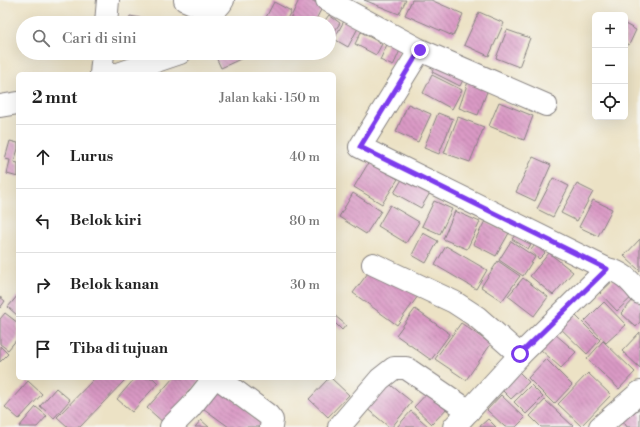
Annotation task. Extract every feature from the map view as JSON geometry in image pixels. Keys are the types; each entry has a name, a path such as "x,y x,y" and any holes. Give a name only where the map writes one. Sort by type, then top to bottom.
{"street":[{"path":"107,16 108,0"},
{"path":"185,0 210,10 221,5 223,0"},
{"path":"327,0 420,50 546,105"},
{"path":"420,50 360,147 607,269 625,276 640,293"},
{"path":"101,72 102,60"},
{"path":"124,72 159,60"},
{"path":"0,106 16,103"},
{"path":"373,264 454,302 477,317 520,354"},
{"path":"454,427 520,354 607,269"},
{"path":"339,427 380,379 394,368 406,368 469,411"},
{"path":"171,427 190,408 212,380"},
{"path":"221,380 268,415 272,420 271,427"},
{"path":"600,427 640,392"}],"building":[{"path":"299,0 311,0 323,6 318,16 291,16"},
{"path":"364,0 406,0 399,14"},
{"path":"412,0 431,0 463,14 453,36 405,15"},
{"path":"274,2 291,11 288,16 267,16"},
{"path":"479,12 504,23 489,56 464,45"},
{"path":"336,20 340,23 336,29"},
{"path":"344,21 358,28 348,47 336,40 336,35"},
{"path":"628,26 636,30 628,44"},
{"path":"507,30 530,38 519,67 496,58"},
{"path":"361,32 382,44 376,55 355,44"},
{"path":"389,40 402,46 393,66 380,60"},
{"path":"217,60 238,60 221,68"},
{"path":"437,62 465,76 460,86 432,72"},
{"path":"432,75 462,90 452,109 423,93"},
{"path":"470,76 490,84 478,115 459,108"},
{"path":"499,102 533,116 524,140 489,126"},
{"path":"408,104 431,114 418,142 396,132"},
{"path":"438,113 453,119 439,154 424,148"},
{"path":"458,117 484,127 470,162 444,153"},
{"path":"10,141 16,142 16,156 14,162 16,162 16,176 7,174 10,160 5,159"},
{"path":"533,157 551,165 535,201 516,192"},
{"path":"369,162 398,179 382,204 354,187"},
{"path":"404,176 431,191 421,208 394,193"},
{"path":"553,178 569,186 553,217 537,209"},
{"path":"577,184 593,192 577,221 561,213"},
{"path":"353,193 381,211 366,234 339,217"},
{"path":"593,200 612,209 598,236 579,227"},
{"path":"434,201 452,209 440,234 422,226"},
{"path":"390,205 419,222 406,243 378,226"},
{"path":"455,211 480,222 467,249 443,239"},
{"path":"485,221 509,233 496,256 473,244"},
{"path":"423,233 438,241 426,263 412,255"},
{"path":"516,234 531,244 528,249 512,239"},
{"path":"640,239 640,271 624,256"},
{"path":"511,241 535,257 523,276 499,260"},
{"path":"535,245 545,253 539,259 530,251"},
{"path":"446,246 487,270 476,289 435,265"},
{"path":"549,253 573,272 553,295 530,276"},
{"path":"498,261 520,276 502,301 481,287"},
{"path":"374,265 418,296 397,325 353,293"},
{"path":"618,276 635,294 617,311 600,293"},
{"path":"523,278 548,297 534,316 508,296"},
{"path":"0,297 5,301 0,308"},
{"path":"16,297 16,314 8,307"},
{"path":"636,297 640,302 640,322 636,327 621,313"},
{"path":"604,302 626,325 606,343 585,321"},
{"path":"415,309 450,334 431,360 396,335"},
{"path":"570,310 600,340 587,354 556,324"},
{"path":"5,313 16,321 16,340 8,350 0,344 0,319"},
{"path":"336,317 346,325 342,330 336,324"},
{"path":"461,323 491,344 466,380 435,359"},
{"path":"640,332 640,368 622,351"},
{"path":"555,334 576,352 561,368 541,350"},
{"path":"603,341 635,372 619,389 587,359"},
{"path":"0,346 8,354 0,362"},
{"path":"546,359 572,385 554,404 528,378"},
{"path":"519,372 529,382 511,399 502,390"},
{"path":"588,373 611,395 581,426 558,404"},
{"path":"93,380 124,381 80,427 68,427 57,417"},
{"path":"133,380 155,380 158,383 132,412 117,399"},
{"path":"171,380 200,380 165,424 147,408"},
{"path":"327,380 333,380 349,395 328,417 309,399"},
{"path":"28,381 42,394 19,419 5,407"},
{"path":"387,382 412,402 392,427 389,427 366,408"},
{"path":"217,384 265,427 229,427 200,406"},
{"path":"531,385 543,397 526,414 514,402"},
{"path":"56,388 70,400 54,418 40,406"},
{"path":"432,388 451,404 432,424 414,407"},
{"path":"501,395 525,418 516,427 505,427 487,410"},
{"path":"545,400 574,427 541,427 530,416"},
{"path":"36,407 47,416 37,427 19,427"},
{"path":"640,408 640,427 627,427 623,421"},
{"path":"411,411 429,427 397,427"},
{"path":"488,419 496,427 479,427"},
{"path":"201,420 209,427 195,427"}],"route":[{"path":"420,50 360,147 607,269 520,354"}]}
